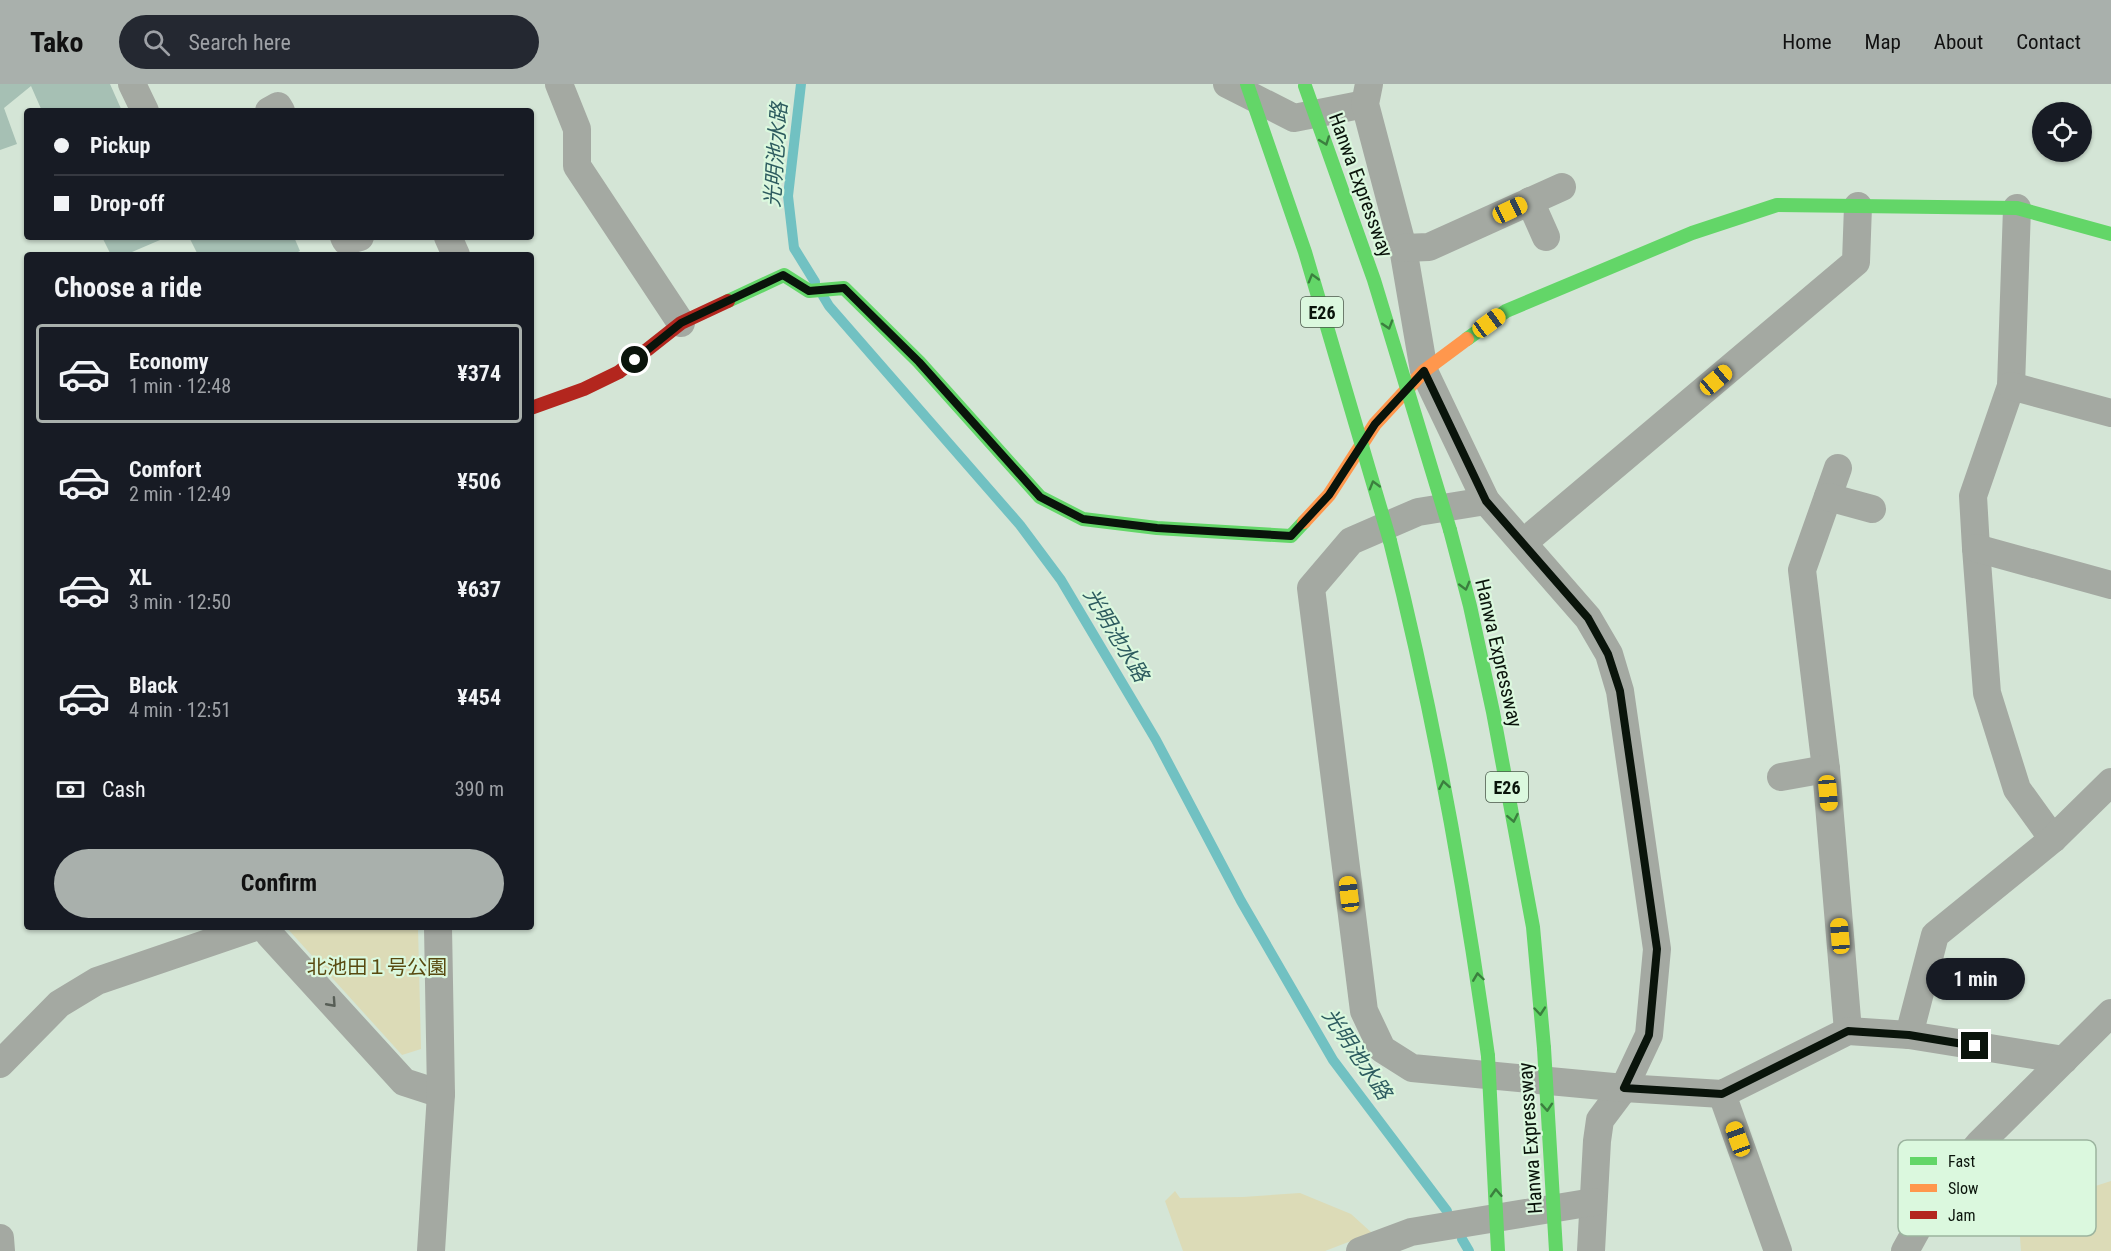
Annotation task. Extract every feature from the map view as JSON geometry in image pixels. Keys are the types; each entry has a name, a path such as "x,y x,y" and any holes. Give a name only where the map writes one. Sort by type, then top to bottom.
{"main road":[{"name":"Hanwa Expressway","path":"1247,84 1305,252 1390,541 1411,621 1434,727 1473,939 1488,1056 1498,1251"},
{"name":"Hanwa Expressway","path":"1304,85 1374,280 1450,530 1494,712 1533,927 1544,1048 1556,1251"},
{"path":"534,407 584,389 620,372 681,323 783,275 809,291 844,288 919,362 1040,497 1083,519 1157,528 1291,536 1329,495 1375,424 1424,371 1506,311 1692,233 1777,205 2017,208 2111,234"}],"street":[{"path":"132,84 144,108"},
{"path":"559,84 577,129 577,166 681,323"},
{"path":"1227,84 1294,118 1367,94 1402,248 1424,371 1486,501 1588,618 1608,654 1620,691 1657,949 1649,1035 1624,1088 1600,1120 1590,1251"},
{"path":"1402,248 1429,247 1562,187"},
{"path":"1530,201 1546,237"},
{"path":"1523,543 1856,262 1858,206"},
{"path":"2017,208 2011,386 1973,496 1987,693 2017,789 2053,839"},
{"path":"2011,386 2111,412"},
{"path":"1838,468 1802,570 1826,769 1848,1031"},
{"path":"1828,497 1872,509"},
{"path":"1486,501 1418,512 1351,541 1311,588 1364,1011 1382,1049 1412,1068 1624,1088 1722,1094 1848,1031 1909,1035 2064,1060"},
{"path":"1976,548 2111,585"},
{"path":"1781,777 1826,769"},
{"path":"1909,1035 1935,934 2053,839 2111,782"},
{"path":"0,1064 59,1004 97,981 246,930"},
{"path":"268,930 269,934 404,1082 441,1094"},
{"path":"431,1251 441,1094 438,930"},
{"path":"1983,1140 2111,1013"},
{"path":"1722,1094 1778,1251"},
{"path":"1360,1251 1411,1232 1593,1202"},
{"path":"1905,1251 1913,1236"},
{"path":"0,1238 1,1251"}],"green space":[{"name":"北池田１号公園","path":"289,930 418,930 421,1049 402,1055"},
{"path":"2111,1181 2111,1251 2021,1251 2020,1236 2096,1236 2096,1186"},
{"path":"1175,1191 1180,1198 1300,1193 1351,1214 1372,1233 1325,1251 1183,1251 1165,1201"}],"building":[{"path":"0,84 110,84 121,108 41,108 31,86 4,108 17,144 0,150"},
{"path":"104,240 160,240 132,252 110,252"},
{"path":"190,240 295,240 300,251 298,252 196,252"}],"waterway":[{"name":"光明池水路","path":"801,84 788,196 794,248 815,282"},
{"name":"光明池水路","path":"823,296 829,306 1020,525 1061,580 1156,740 1241,901 1333,1060 1447,1211"},
{"name":"光明池水路","path":"1462,1239 1469,1251"}],"traffic: fast":[{"path":"1247,84 1305,252 1390,541"},
{"path":"1305,86 1374,280 1450,530"},
{"path":"1467,339 1506,311 1692,233 1777,205 2017,208 2111,234"},
{"path":"728,301 784,275 809,291 844,288 919,362 1040,497 1083,519 1157,528 1291,536 1304,522"},
{"path":"1450,530 1470,606 1493,712 1533,927 1544,1048"},
{"path":"1390,541 1434,733 1469,926 1488,1056"},
{"path":"1544,1048 1556,1251"},
{"path":"1488,1056 1498,1251"}],"traffic: slow":[{"path":"1304,522 1329,495 1375,424 1424,371 1467,339"}],"traffic: jam":[{"path":"534,407 584,389 619,372 681,323 728,301"}],"route":[{"path":"635,360 681,323 783,275 809,291 844,288 919,362 1040,497 1083,519 1157,528 1291,536 1329,495 1375,424 1424,371 1486,501 1588,618 1608,654 1620,691 1657,949 1649,1035 1624,1088 1722,1094 1848,1031 1909,1035 1975,1046"}]}
